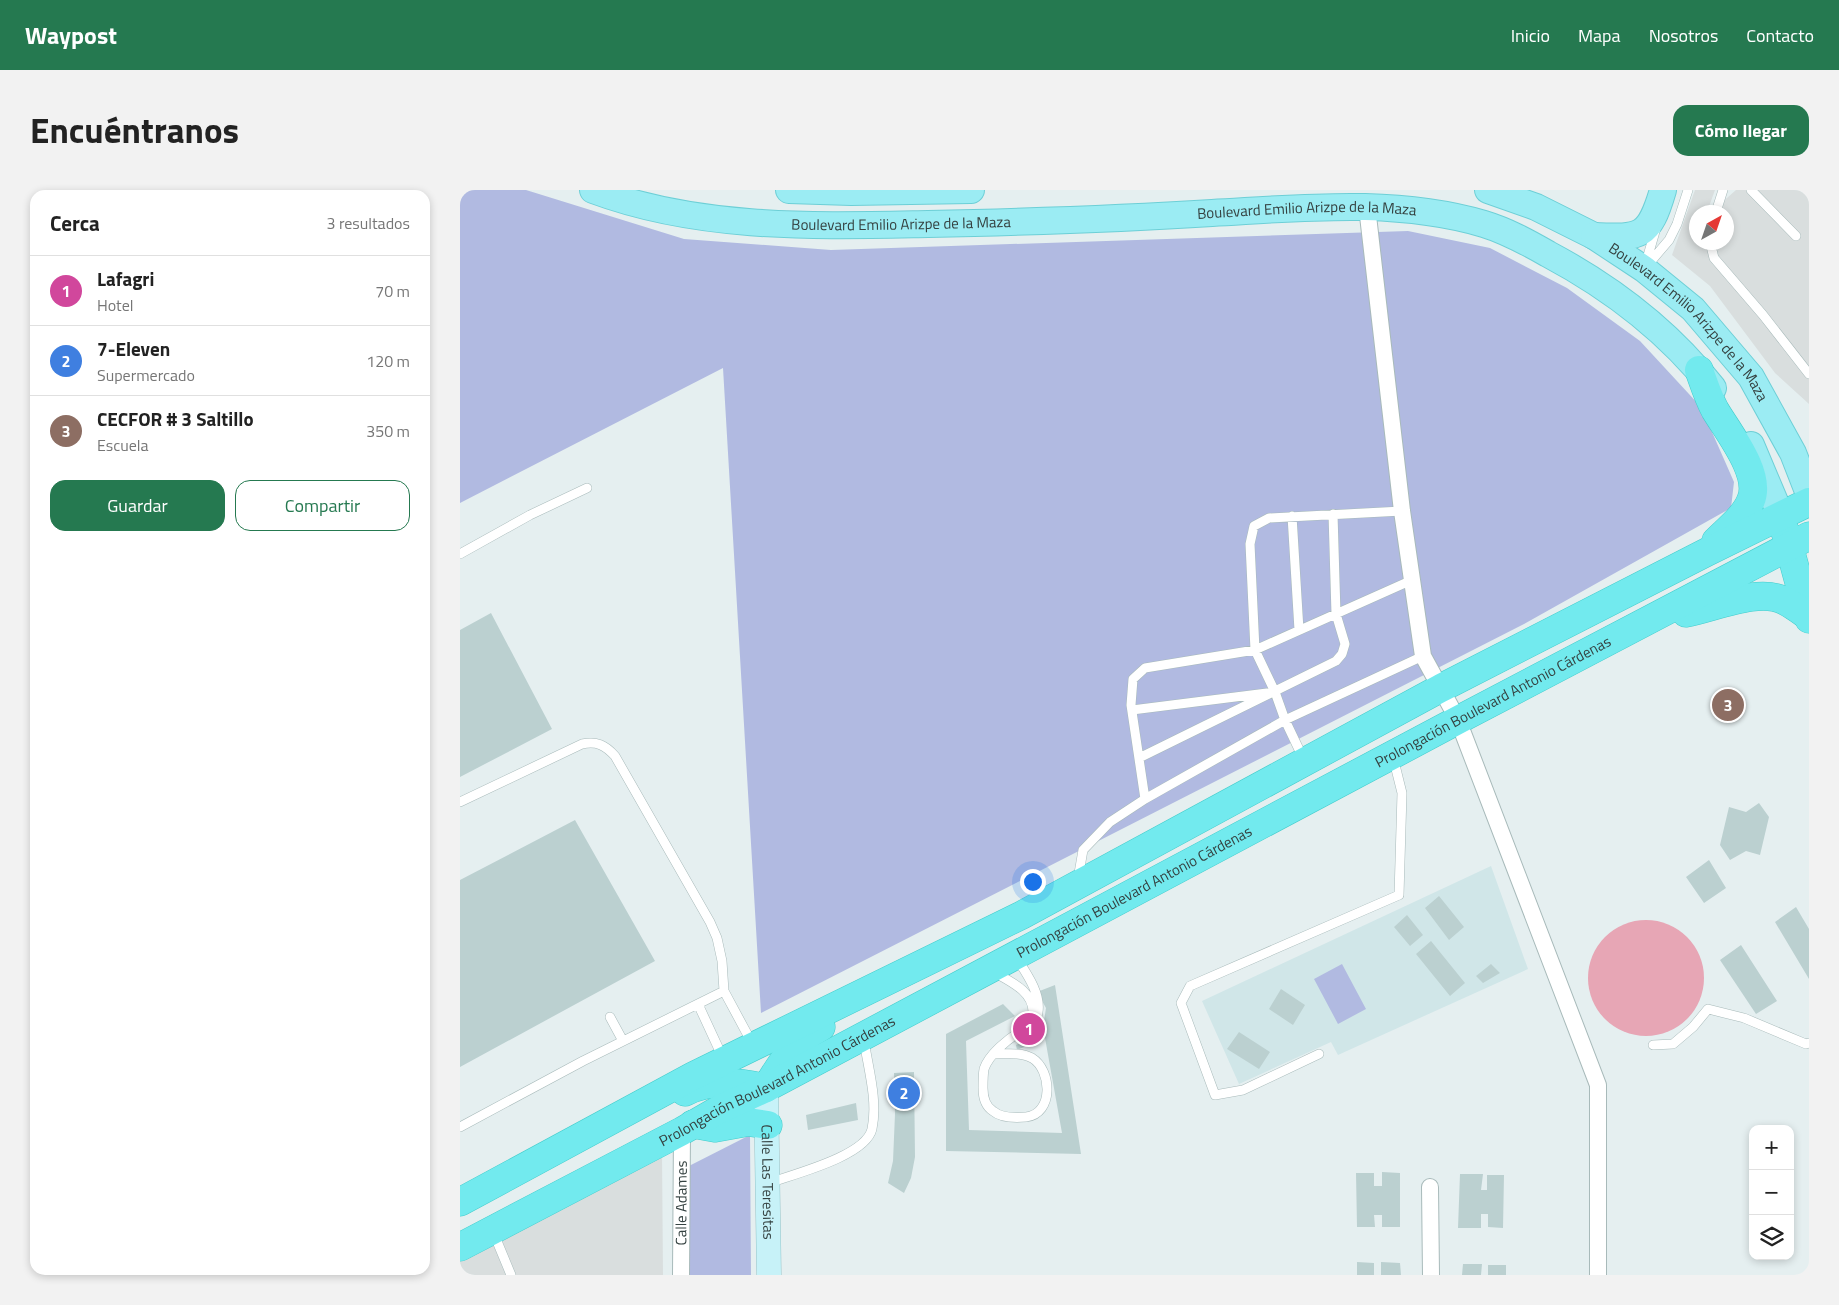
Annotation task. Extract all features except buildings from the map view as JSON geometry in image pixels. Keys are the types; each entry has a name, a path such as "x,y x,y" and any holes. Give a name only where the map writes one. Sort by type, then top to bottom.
{"highway":[{"path":"1691,363 1749,469 1753,481 1751,501 1707,552"},
{"path":"460,1202 753,1046 1022,915 1441,688 1809,502"},
{"name":"Boulevard Emilio Arizpe de la Maza","path":"1781,516 1799,542 1809,618"},
{"name":"Prolongación Boulevard Antonio Cárdenas","path":"460,1247 688,1128 720,1109 766,1088 1458,720 1799,542"},
{"path":"1655,618 1760,597 1773,597 1784,600 1809,618"},
{"path":"573,1141 587,1140 612,1133 694,1088 724,1083 744,1083 766,1088 792,1048 806,1035 920,976 950,949"},
{"path":"688,1128 714,1128 748,1122 768,1125"}],"main road":[{"name":"Boulevard Emilio Arizpe de la Maza","path":"593,190 618,200 666,211 723,221 769,224 846,226 1180,215 1335,206 1367,198 1411,210 1481,223 1503,231 1572,266 1637,312 1691,363 1733,415 1755,452 1781,516"},
{"name":"Boulevard Emilio Arizpe de la Maza","path":"788,190 850,192 971,190"},
{"name":"Boulevard Emilio Arizpe de la Maza","path":"1488,190 1536,207 1594,236 1644,269 1693,309 1751,378 1793,453 1809,494"},
{"path":"1594,236 1632,236 1645,229 1653,219 1663,190"},
{"path":"1503,231 1541,235 1618,274 1632,274 1644,269 1645,287 1652,309 1691,363"},
{"path":"1751,378 1788,416 1809,445"}],"street":[{"path":"1367,198 1402,511 1423,656 1458,720 1598,1085 1598,1275"},
{"name":"Calle Las Teresitas","path":"766,1088 770,1275"},
{"name":"Calle Adames","path":"681,1275 688,1128"},
{"path":"1430,1187 1431,1275"}],"lane":[{"path":"1644,269 1668,190"},
{"path":"1644,269 1669,240 1677,224 1688,190"},
{"path":"1718,205 1723,190"},
{"path":"1752,190 1796,236"},
{"path":"1712,250 1714,258 1721,267 1763,315 1809,374"},
{"path":"460,554 530,515 587,488"},
{"path":"1305,762 1255,650 1250,544 1254,526 1269,518 1402,511"},
{"path":"1139,758 1336,661 1345,644 1336,614 1333,514"},
{"path":"1292,516 1299,630"},
{"path":"1145,799 1132,710 1133,678 1145,668 1255,650 1412,580"},
{"path":"1077,886 1083,850 1110,822 1145,799 1286,720 1423,656"},
{"path":"1132,710 1275,692"},
{"path":"460,802 582,744 592,742 608,749 615,756 651,816 710,922 719,946 724,991 753,1046"},
{"path":"1318,1054 1242,1090 1215,1095 1181,1003 1190,986 1399,895 1402,793 1392,756"},
{"path":"994,1054 1028,1056 1043,1068 1046,1098 1045,1104 1038,1112 1028,1117 1003,1116 989,1108 983,1094 983,1076 988,1061 994,1054 1016,1034 1033,1022 1037,1016 1038,999 1030,980 1015,956"},
{"path":"989,970 1014,984 1032,1002 1034,1012 1027,1027"},
{"path":"460,1127 623,1041 724,991"},
{"path":"698,1004 724,1061"},
{"path":"1654,1045 1673,1044 1693,1027 1708,1009 1744,1018 1806,1044 1809,1043"},
{"path":"610,1018 623,1041"},
{"path":"769,1183 842,1157 865,1142 871,1130 873,1115 871,1087 863,1036"},
{"path":"492,1231 510,1275"}],"shaded area":[{"path":"460,190 526,190 684,239 831,250 1408,231 1490,248 1567,288 1640,341 1701,407 1734,482 1731,508 1524,624 761,1013 723,368 460,503"},
{"path":"1695,190 1715,190 1710,205 1690,205"},
{"path":"1736,190 1809,190 1809,404 1775,373 1710,286 1672,255 1689,207 1689,250 1734,250 1734,205 1719,205"},
{"path":"1491,866 1528,969 1338,1055 1331,1042 1239,1084 1202,1001"},
{"path":"1646,920 1668,924 1687,937 1700,956 1704,978 1700,1000 1687,1019 1668,1032 1646,1036 1624,1032 1605,1019 1592,1000 1588,978 1592,956 1605,937 1624,924"},
{"path":"1342,964 1366,1009 1338,1024 1314,979"},
{"path":"750,1135 751,1275 688,1275 687,1167"},
{"path":"662,1153 663,1275 460,1275 460,1258"}],"place":[{"name":"CECFOR # 3 Saltillo","path":"1728,705"},
{"name":"Lafagri","path":"1029,1029"},
{"name":"7-Eleven","path":"904,1093"}]}
